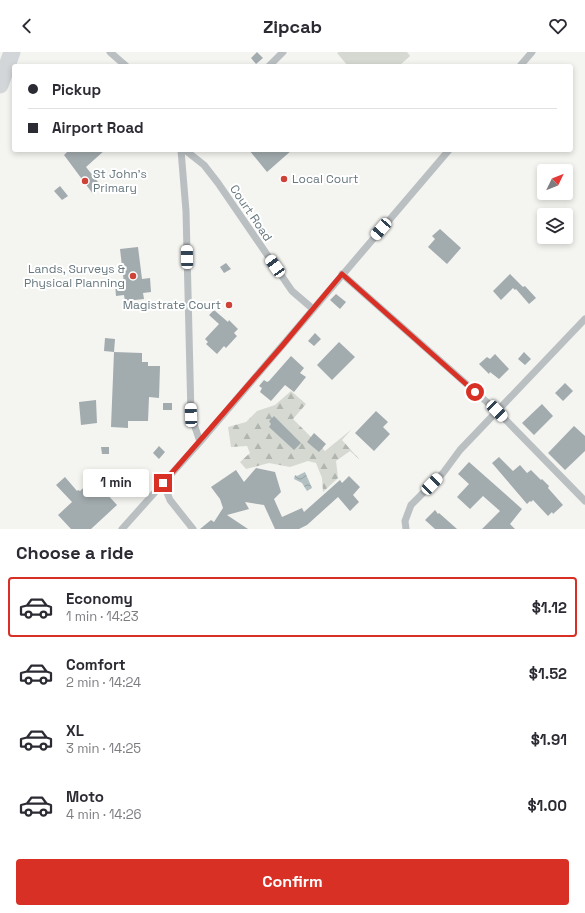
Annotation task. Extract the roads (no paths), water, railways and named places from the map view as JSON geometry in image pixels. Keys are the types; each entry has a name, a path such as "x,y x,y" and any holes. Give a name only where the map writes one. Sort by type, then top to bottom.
{"main road":[{"path":"0,85 12,52"}],"street":[{"path":"110,52 124,64"},
{"path":"271,64 283,52"},
{"path":"522,64 532,52"},
{"path":"182,152 186,211 191,415 200,442"},
{"name":"Court Road","path":"188,152 204,165 292,291 312,309"},
{"path":"122,529 200,442 447,152"},
{"path":"342,274 497,411 585,501"},
{"path":"406,529 405,521 411,505 443,472 460,450 585,319"},
{"path":"163,483 170,500 193,529"}],"water":[{"path":"305,472 312,488 307,491 302,483 294,479 295,475 297,476"}],"place":[{"name":"Local Court","path":"284,179"},
{"name":"St John's Primary","path":"85,181"},
{"name":"Lands, Surveys & Physical Planning","path":"133,276"},
{"name":"Magistrate Court","path":"229,305"}]}
